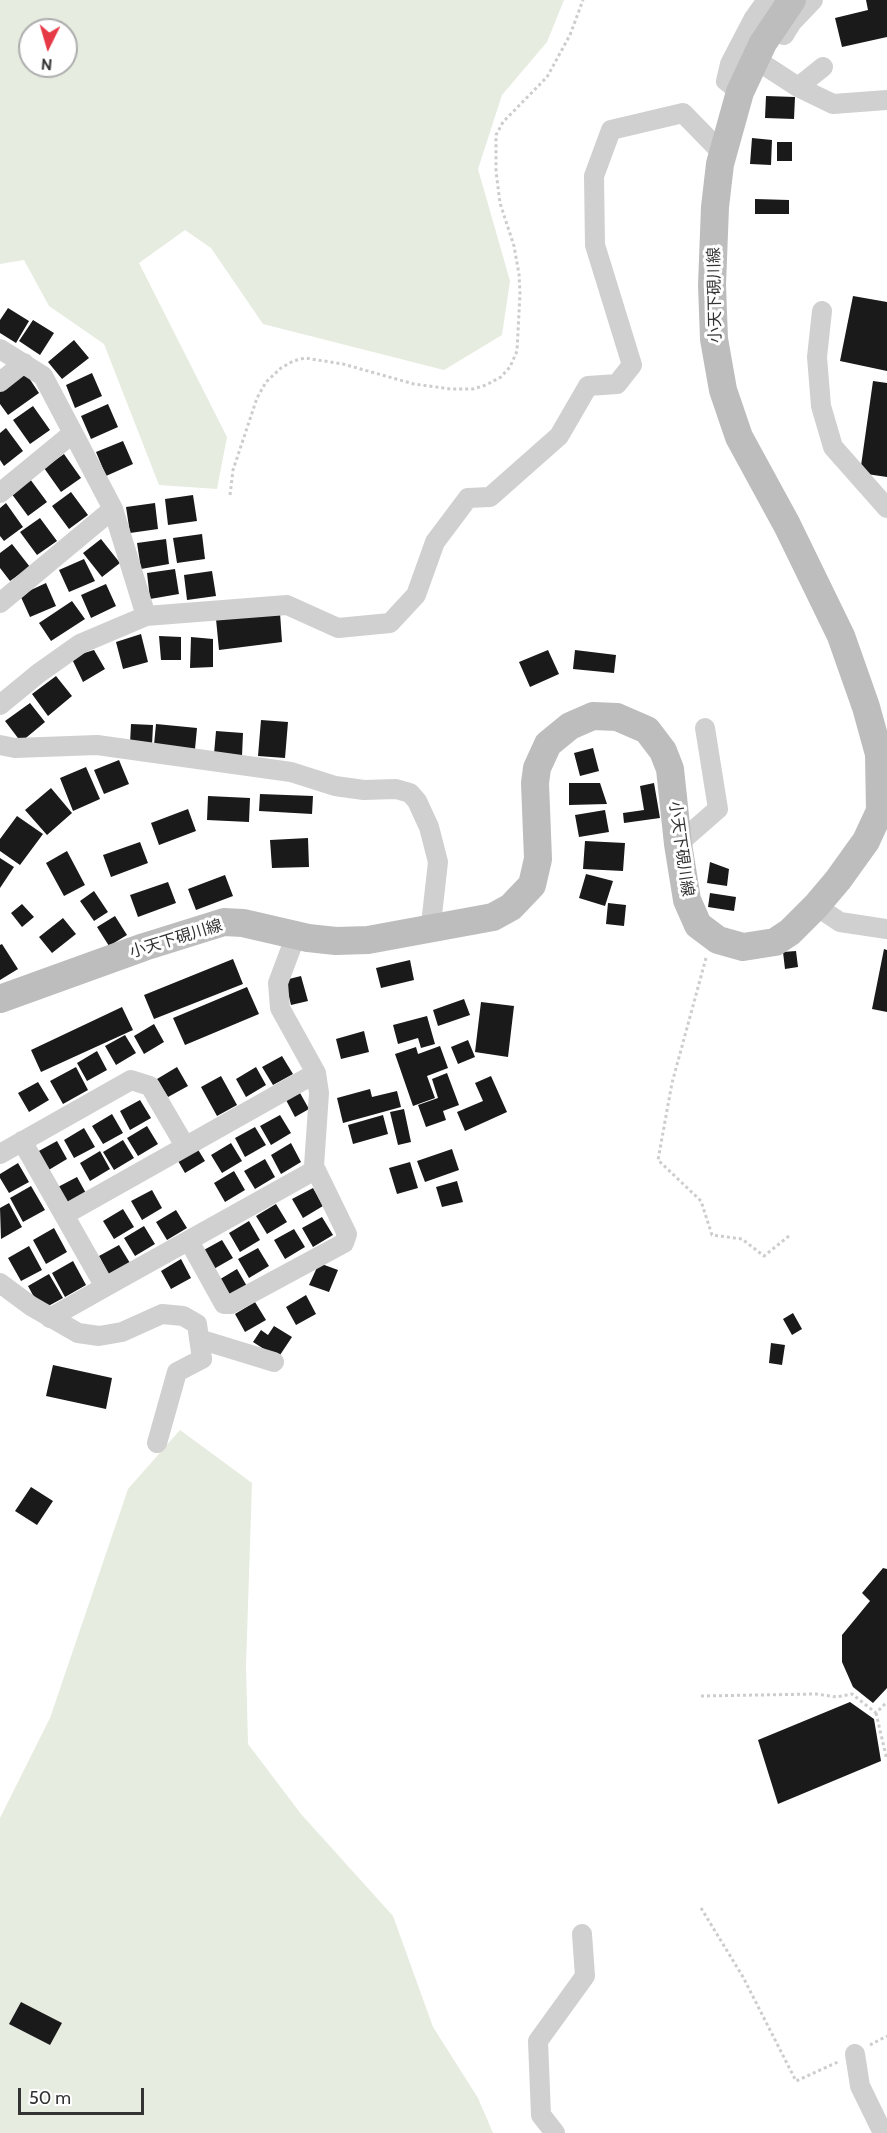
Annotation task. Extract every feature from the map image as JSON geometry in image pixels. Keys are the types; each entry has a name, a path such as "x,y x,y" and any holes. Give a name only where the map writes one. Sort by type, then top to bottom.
{"main road":[{"name":"小天下硯川線","path":"0,999 144,947 224,922 243,923 336,941 368,940 493,917 511,907 532,885 538,859 535,783 537,768 548,744 570,726 593,716 617,717 647,730 663,751 670,769 687,900 698,925 718,940 743,947 775,942 790,932 816,906 866,842 880,811 879,754 866,707 841,636 787,525 739,437 723,390 714,339 712,285 715,207 723,154 740,92 760,62 763,43 792,0"}],"street":[{"path":"740,92 726,81 730,64 754,18 767,0"},
{"path":"813,0 760,62 798,87 833,104 887,100"},
{"path":"798,87 823,68"},
{"path":"0,705 80,644 146,616 287,606 338,628 390,623 416,595 435,542 468,498 490,497 560,436 588,386 617,384 632,365 595,245 594,176 611,130 683,113 723,154"},
{"path":"822,311 816,357 822,406 833,447 887,508"},
{"path":"0,349 44,376 113,509 146,616"},
{"path":"0,382 24,363"},
{"path":"0,493 73,433"},
{"path":"0,603 113,509"},
{"path":"678,844 718,809 705,728"},
{"path":"0,745 15,748 97,745 291,772 335,786 364,790 396,789 410,793 417,801 429,827 438,862 432,929"},
{"path":"816,906 840,922 887,930"},
{"path":"189,1241 224,1304 231,1304 344,1243 347,1234 314,1166 319,1093 316,1073 280,1008 278,983 296,935"},
{"path":"64,1215 316,1073"},
{"path":"0,1154 131,1080 150,1086 185,1146"},
{"path":"22,1141 105,1287"},
{"path":"50,1318 315,1170"},
{"path":"0,1283 50,1318 78,1333 99,1336 122,1332 162,1314 183,1316 197,1324 202,1359 177,1372 157,1443"},
{"path":"199,1339 274,1362"},
{"path":"555,2133 541,2115 538,2041 585,1976 582,1934"},
{"path":"855,2054 860,2086 883,2133"}],"path":[{"path":"230,495 233,470 257,398 266,382 281,368 293,361 305,358 343,364 414,384 451,389 473,389 486,385 510,367 517,351 519,274 514,246 500,203 495,171 496,135 510,114 547,77 570,35 583,0"},
{"path":"712,936 672,1083 658,1160 701,1201 712,1235 742,1239 764,1256 789,1236"},
{"path":"701,1696 816,1694 837,1697 852,1695 876,1713 887,1760"},
{"path":"876,1713 887,1702"},
{"path":"701,1908 743,1977 796,2081 855,2054 887,2036"}],"shaded area":[{"path":"0,0 564,0 547,42 502,95 478,169 510,281 502,335 444,370 263,324 211,248 185,230 139,263 227,437 217,489 159,485 104,344 49,306 24,260 0,264"},
{"path":"180,1430 252,1483 246,1666 248,1744 301,1814 393,1916 433,2027 478,2098 493,2133 0,2133 0,1818 50,1718 128,1489"}],"building":[{"path":"866,0 887,0 887,37 842,47 835,18 868,10"},
{"path":"766,96 795,97 794,119 765,118"},
{"path":"752,138 772,140 771,165 750,164"},
{"path":"777,142 792,142 792,161 777,161"},
{"path":"755,199 789,200 789,214 755,214"},
{"path":"853,296 887,302 887,371 840,361"},
{"path":"8,308 29,321 16,343 0,333 0,320"},
{"path":"33,320 54,333 40,355 19,341"},
{"path":"74,340 89,358 62,379 48,362"},
{"path":"25,372 39,393 8,415 0,404 0,389"},
{"path":"92,373 102,396 75,408 66,385"},
{"path":"873,381 887,383 887,477 860,473"},
{"path":"108,404 118,427 91,439 81,416"},
{"path":"33,406 50,430 30,444 13,420"},
{"path":"6,428 23,451 4,466 0,460 0,433"},
{"path":"123,441 133,464 106,476 96,452"},
{"path":"64,454 81,478 61,492 44,468"},
{"path":"30,479 47,502 28,516 11,493"},
{"path":"71,492 88,515 69,529 52,506"},
{"path":"193,495 197,521 168,525 165,499"},
{"path":"6,503 23,527 4,541 0,536 0,508"},
{"path":"155,503 158,529 130,533 126,507"},
{"path":"40,518 57,541 37,555 20,532"},
{"path":"202,534 205,559 177,563 173,538"},
{"path":"101,539 120,563 102,577 83,553"},
{"path":"166,539 169,564 141,569 137,543"},
{"path":"12,544 30,567 10,581 0,568 0,553"},
{"path":"84,559 95,581 69,592 59,570"},
{"path":"175,569 179,594 150,599 147,573"},
{"path":"212,571 216,596 187,600 184,575"},
{"path":"46,583 56,606 30,617 20,595"},
{"path":"106,584 116,606 91,618 81,595"},
{"path":"72,601 85,619 51,641 39,623"},
{"path":"280,613 282,642 219,650 216,619"},
{"path":"141,634 148,662 123,669 116,642"},
{"path":"159,636 181,637 181,660 161,660"},
{"path":"191,637 213,639 213,667 190,668"},
{"path":"94,650 105,669 83,682 71,657"},
{"path":"548,650 559,674 530,687 519,662"},
{"path":"575,650 616,655 614,673 573,669"},
{"path":"56,676 72,696 48,716 32,694"},
{"path":"30,703 45,722 21,742 5,721"},
{"path":"261,720 288,722 285,758 258,756"},
{"path":"131,724 153,725 152,745 130,744"},
{"path":"156,724 197,728 195,749 154,745"},
{"path":"216,731 243,733 242,756 214,754"},
{"path":"593,748 599,771 580,776 574,753"},
{"path":"119,760 129,784 104,794 94,770"},
{"path":"86,767 100,799 73,811 60,778"},
{"path":"569,783 600,783 607,804 569,805"},
{"path":"654,783 660,818 624,823 623,813 644,810 640,786"},
{"path":"51,788 72,813 47,835 25,810"},
{"path":"260,794 313,796 312,814 259,811"},
{"path":"208,796 250,798 249,822 207,820"},
{"path":"188,809 196,831 159,845 151,823"},
{"path":"605,810 609,832 579,837 575,815"},
{"path":"17,816 43,834 20,865 0,851 0,839"},
{"path":"308,838 309,867 272,868 270,840"},
{"path":"585,841 625,843 623,871 583,869"},
{"path":"140,842 148,863 111,877 103,855"},
{"path":"67,851 85,885 64,896 46,863"},
{"path":"0,858 14,867 0,888"},
{"path":"710,862 729,869 727,886 707,883"},
{"path":"586,874 613,881 605,906 579,898"},
{"path":"225,875 233,896 196,910 188,889"},
{"path":"168,882 176,903 138,917 130,895"},
{"path":"94,891 108,912 94,921 80,901"},
{"path":"710,893 736,897 734,911 708,907"},
{"path":"608,903 626,905 624,926 606,924"},
{"path":"22,904 34,917 22,927 11,913"},
{"path":"115,916 127,935 109,946 97,927"},
{"path":"63,918 76,934 52,953 39,937"},
{"path":"2,944 18,969 0,980 0,945"},
{"path":"884,949 887,950 887,1012 872,1009"},
{"path":"796,951 798,967 785,969 783,952"},
{"path":"233,959 243,984 154,1019 144,995"},
{"path":"410,960 414,980 381,988 376,968"},
{"path":"301,976 308,1001 291,1005 285,980"},
{"path":"247,987 259,1014 185,1045 173,1018"},
{"path":"464,999 470,1015 438,1026 433,1010"},
{"path":"481,1002 514,1006 508,1057 475,1052"},
{"path":"122,1007 133,1030 41,1072 31,1050"},
{"path":"427,1016 435,1044 421,1048 418,1038 398,1044 393,1025"},
{"path":"154,1024 164,1042 144,1054 134,1036"},
{"path":"364,1031 369,1052 341,1059 336,1039"},
{"path":"125,1035 136,1053 116,1065 105,1046"},
{"path":"468,1040 475,1057 458,1064 451,1047"},
{"path":"440,1046 448,1068 427,1076 435,1098 413,1106 395,1054 416,1047 418,1054"},
{"path":"97,1051 107,1070 87,1081 77,1063"},
{"path":"282,1056 293,1074 273,1085 262,1067"},
{"path":"76,1067 88,1090 63,1104 50,1081"},
{"path":"177,1067 188,1086 168,1097 157,1079"},
{"path":"256,1067 266,1085 246,1097 236,1079"},
{"path":"447,1073 459,1105 443,1111 446,1120 426,1127 418,1105 438,1098 432,1079"},
{"path":"221,1076 237,1105 217,1116 201,1087"},
{"path":"491,1076 507,1112 465,1131 457,1112 483,1101 475,1083"},
{"path":"38,1082 49,1100 29,1112 18,1093"},
{"path":"370,1089 372,1097 397,1091 401,1107 343,1123 337,1098"},
{"path":"300,1093 309,1109 295,1117 286,1100"},
{"path":"140,1100 151,1118 130,1130 120,1111"},
{"path":"404,1109 411,1142 398,1145 390,1112"},
{"path":"112,1114 123,1133 103,1144 92,1126"},
{"path":"280,1115 291,1133 271,1145 260,1126"},
{"path":"383,1115 388,1134 353,1144 348,1125"},
{"path":"147,1126 158,1144 138,1156 127,1138"},
{"path":"255,1127 266,1145 245,1157 235,1138"},
{"path":"84,1128 95,1147 74,1158 64,1140"},
{"path":"123,1140 134,1158 114,1170 103,1152"},
{"path":"57,1141 67,1159 47,1171 37,1152"},
{"path":"194,1143 205,1161 185,1173 174,1154"},
{"path":"231,1143 242,1161 222,1173 211,1155"},
{"path":"291,1143 301,1162 281,1174 271,1155"},
{"path":"452,1149 459,1170 425,1182 417,1161"},
{"path":"100,1151 110,1169 90,1181 80,1163"},
{"path":"265,1159 275,1177 255,1189 244,1171"},
{"path":"410,1162 418,1188 397,1194 389,1168"},
{"path":"18,1163 29,1182 9,1193 0,1174"},
{"path":"234,1171 245,1190 225,1202 214,1183"},
{"path":"77,1177 87,1195 67,1207 56,1188"},
{"path":"457,1181 463,1202 442,1207 436,1187"},
{"path":"31,1186 45,1210 23,1222 10,1198"},
{"path":"313,1188 323,1206 303,1218 292,1199"},
{"path":"152,1190 162,1208 142,1220 131,1201"},
{"path":"9,1203 22,1227 1,1239 0,1208"},
{"path":"276,1204 287,1222 267,1234 256,1216"},
{"path":"123,1209 134,1227 114,1239 103,1221"},
{"path":"176,1210 187,1228 167,1240 156,1222"},
{"path":"322,1217 333,1235 313,1247 302,1228"},
{"path":"249,1221 260,1240 240,1252 229,1233"},
{"path":"144,1226 155,1244 135,1256 124,1238"},
{"path":"54,1228 67,1252 46,1264 33,1240"},
{"path":"294,1229 305,1247 285,1259 274,1240"},
{"path":"222,1240 233,1258 212,1270 202,1251"},
{"path":"119,1245 130,1263 109,1275 99,1256"},
{"path":"29,1246 42,1270 21,1281 8,1258"},
{"path":"258,1248 269,1266 249,1278 238,1259"},
{"path":"181,1259 191,1278 171,1289 161,1271"},
{"path":"73,1261 86,1285 65,1297 52,1273"},
{"path":"319,1263 338,1270 329,1292 309,1285"},
{"path":"237,1269 248,1288 228,1299 217,1281"},
{"path":"49,1274 63,1298 41,1310 28,1286"},
{"path":"306,1295 316,1314 296,1325 286,1307"},
{"path":"255,1302 266,1320 245,1332 235,1314"},
{"path":"793,1313 802,1329 792,1335 783,1319"},
{"path":"274,1326 292,1337 278,1358 253,1342 261,1330 268,1335"},
{"path":"771,1343 785,1345 782,1365 769,1363"},
{"path":"53,1365 112,1378 106,1409 46,1396"},
{"path":"31,1487 53,1501 37,1525 15,1511"},
{"path":"883,1568 887,1569 887,1688 873,1703 853,1687 842,1662 842,1635 870,1601 862,1593"},
{"path":"850,1702 874,1719 881,1761 778,1804 758,1740"},
{"path":"21,2002 62,2023 50,2045 9,2024"}]}
